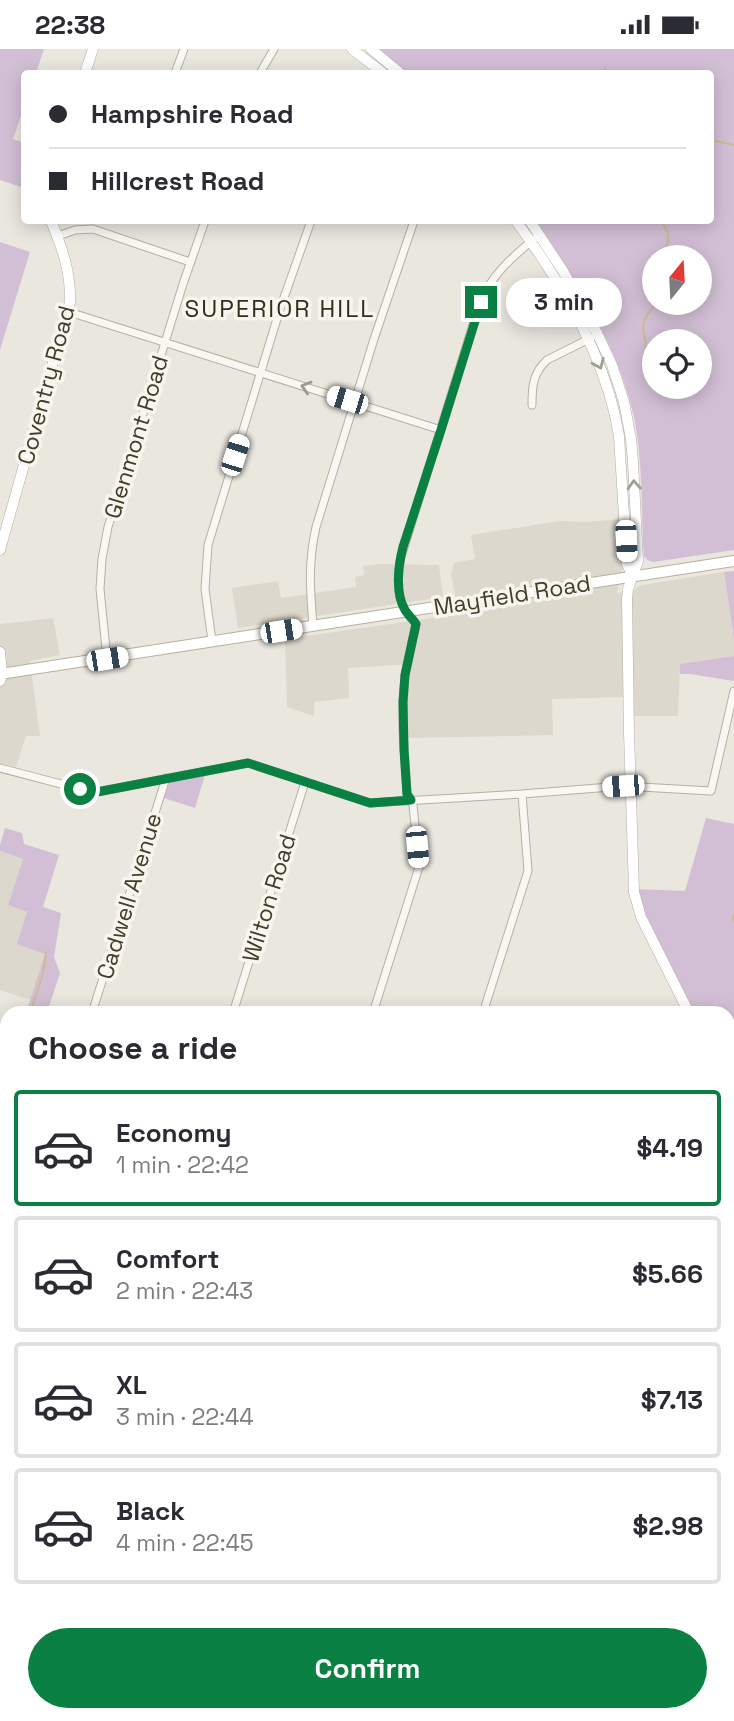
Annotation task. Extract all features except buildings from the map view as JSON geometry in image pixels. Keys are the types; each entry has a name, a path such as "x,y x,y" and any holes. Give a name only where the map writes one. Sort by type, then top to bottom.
{"main road":[{"name":"Mayfield Road","path":"1,676 734,561"}],"street":[{"path":"86,70 93,49"},
{"path":"176,70 184,49"},
{"path":"262,70 274,49"},
{"path":"352,49 377,70"},
{"path":"371,49 396,70"},
{"path":"383,70 388,63"},
{"name":"Coventry Road","path":"0,550 69,312 69,276 52,224"},
{"name":"Glenmont Road","path":"107,659 100,589 108,527 204,224"},
{"path":"212,641 205,589 208,545 280,309 309,224"},
{"path":"313,626 309,580 313,541 374,338 413,224"},
{"path":"520,224 536,238"},
{"path":"531,224 536,238 612,365 628,417 630,518 638,561 627,599 634,892 641,917 686,1006"},
{"path":"58,236 75,230 93,229 190,263"},
{"path":"375,1006 419,867 412,805 407,794 403,702 405,675 416,624 406,612 401,600 401,557 481,302 502,268 536,238"},
{"path":"69,312 441,430"},
{"path":"593,337 627,462"},
{"path":"533,405 532,384 542,365 593,337"},
{"path":"609,390 620,386"},
{"path":"0,652 1,676"},
{"path":"0,768 97,792 248,763 370,803 630,786 711,791 734,691"},
{"name":"Cadwell Avenue","path":"94,1006 166,778"},
{"name":"Wilton Road","path":"235,1006 305,782"},
{"path":"484,1006 528,871 523,794"}],"shaded area":[{"path":"0,49 44,49 37,70 21,70 21,116 13,139 21,142 21,187 0,180"},
{"path":"379,49 734,49 734,550 653,562 644,556 639,451 634,417 627,390 594,315 538,224 714,224 714,70 404,70"},
{"path":"0,242 30,252 0,350"},
{"path":"620,519 623,564 617,593 635,590 642,585 724,572 734,656 680,664 678,716 632,716 624,697 552,699 553,735 408,738 407,702 411,664 348,668 349,698 314,702 314,716 287,707 285,639 458,613 451,573 454,563 475,559 471,535 560,521"},
{"path":"439,565 443,597 238,628 232,588 278,581 281,598 356,587 355,577 364,575 363,566"},
{"path":"734,571 734,639 724,572"},
{"path":"53,618 60,655 30,661 40,736 26,736 16,767 4,764 0,775 0,624"},
{"path":"734,656 734,681 680,674 680,664"},
{"path":"205,775 195,808 164,798 170,782"},
{"path":"706,818 734,824 734,1006 686,1006 634,889 685,891"},
{"path":"5,828 22,833 24,844 59,855 43,907 61,913 54,957 60,973 49,1006 28,1006 45,954 17,944 27,912 8,905 23,859 0,851"},
{"path":"0,851 23,859 8,905 27,912 45,954 31,1000 0,990"}],"waterway":[{"path":"714,141 734,145"},
{"path":"663,224 667,231 667,245"},
{"path":"643,329 648,315"},
{"path":"733,915 734,921"},
{"path":"32,1006 43,974 46,952"}],"district":[{"name":"SUPERIOR HILL","path":"280,308"}],"route":[{"path":"80,789 97,792 248,763 370,803 411,800 407,794 403,702 405,675 416,624 406,612 401,600 399,565 481,302"}]}
